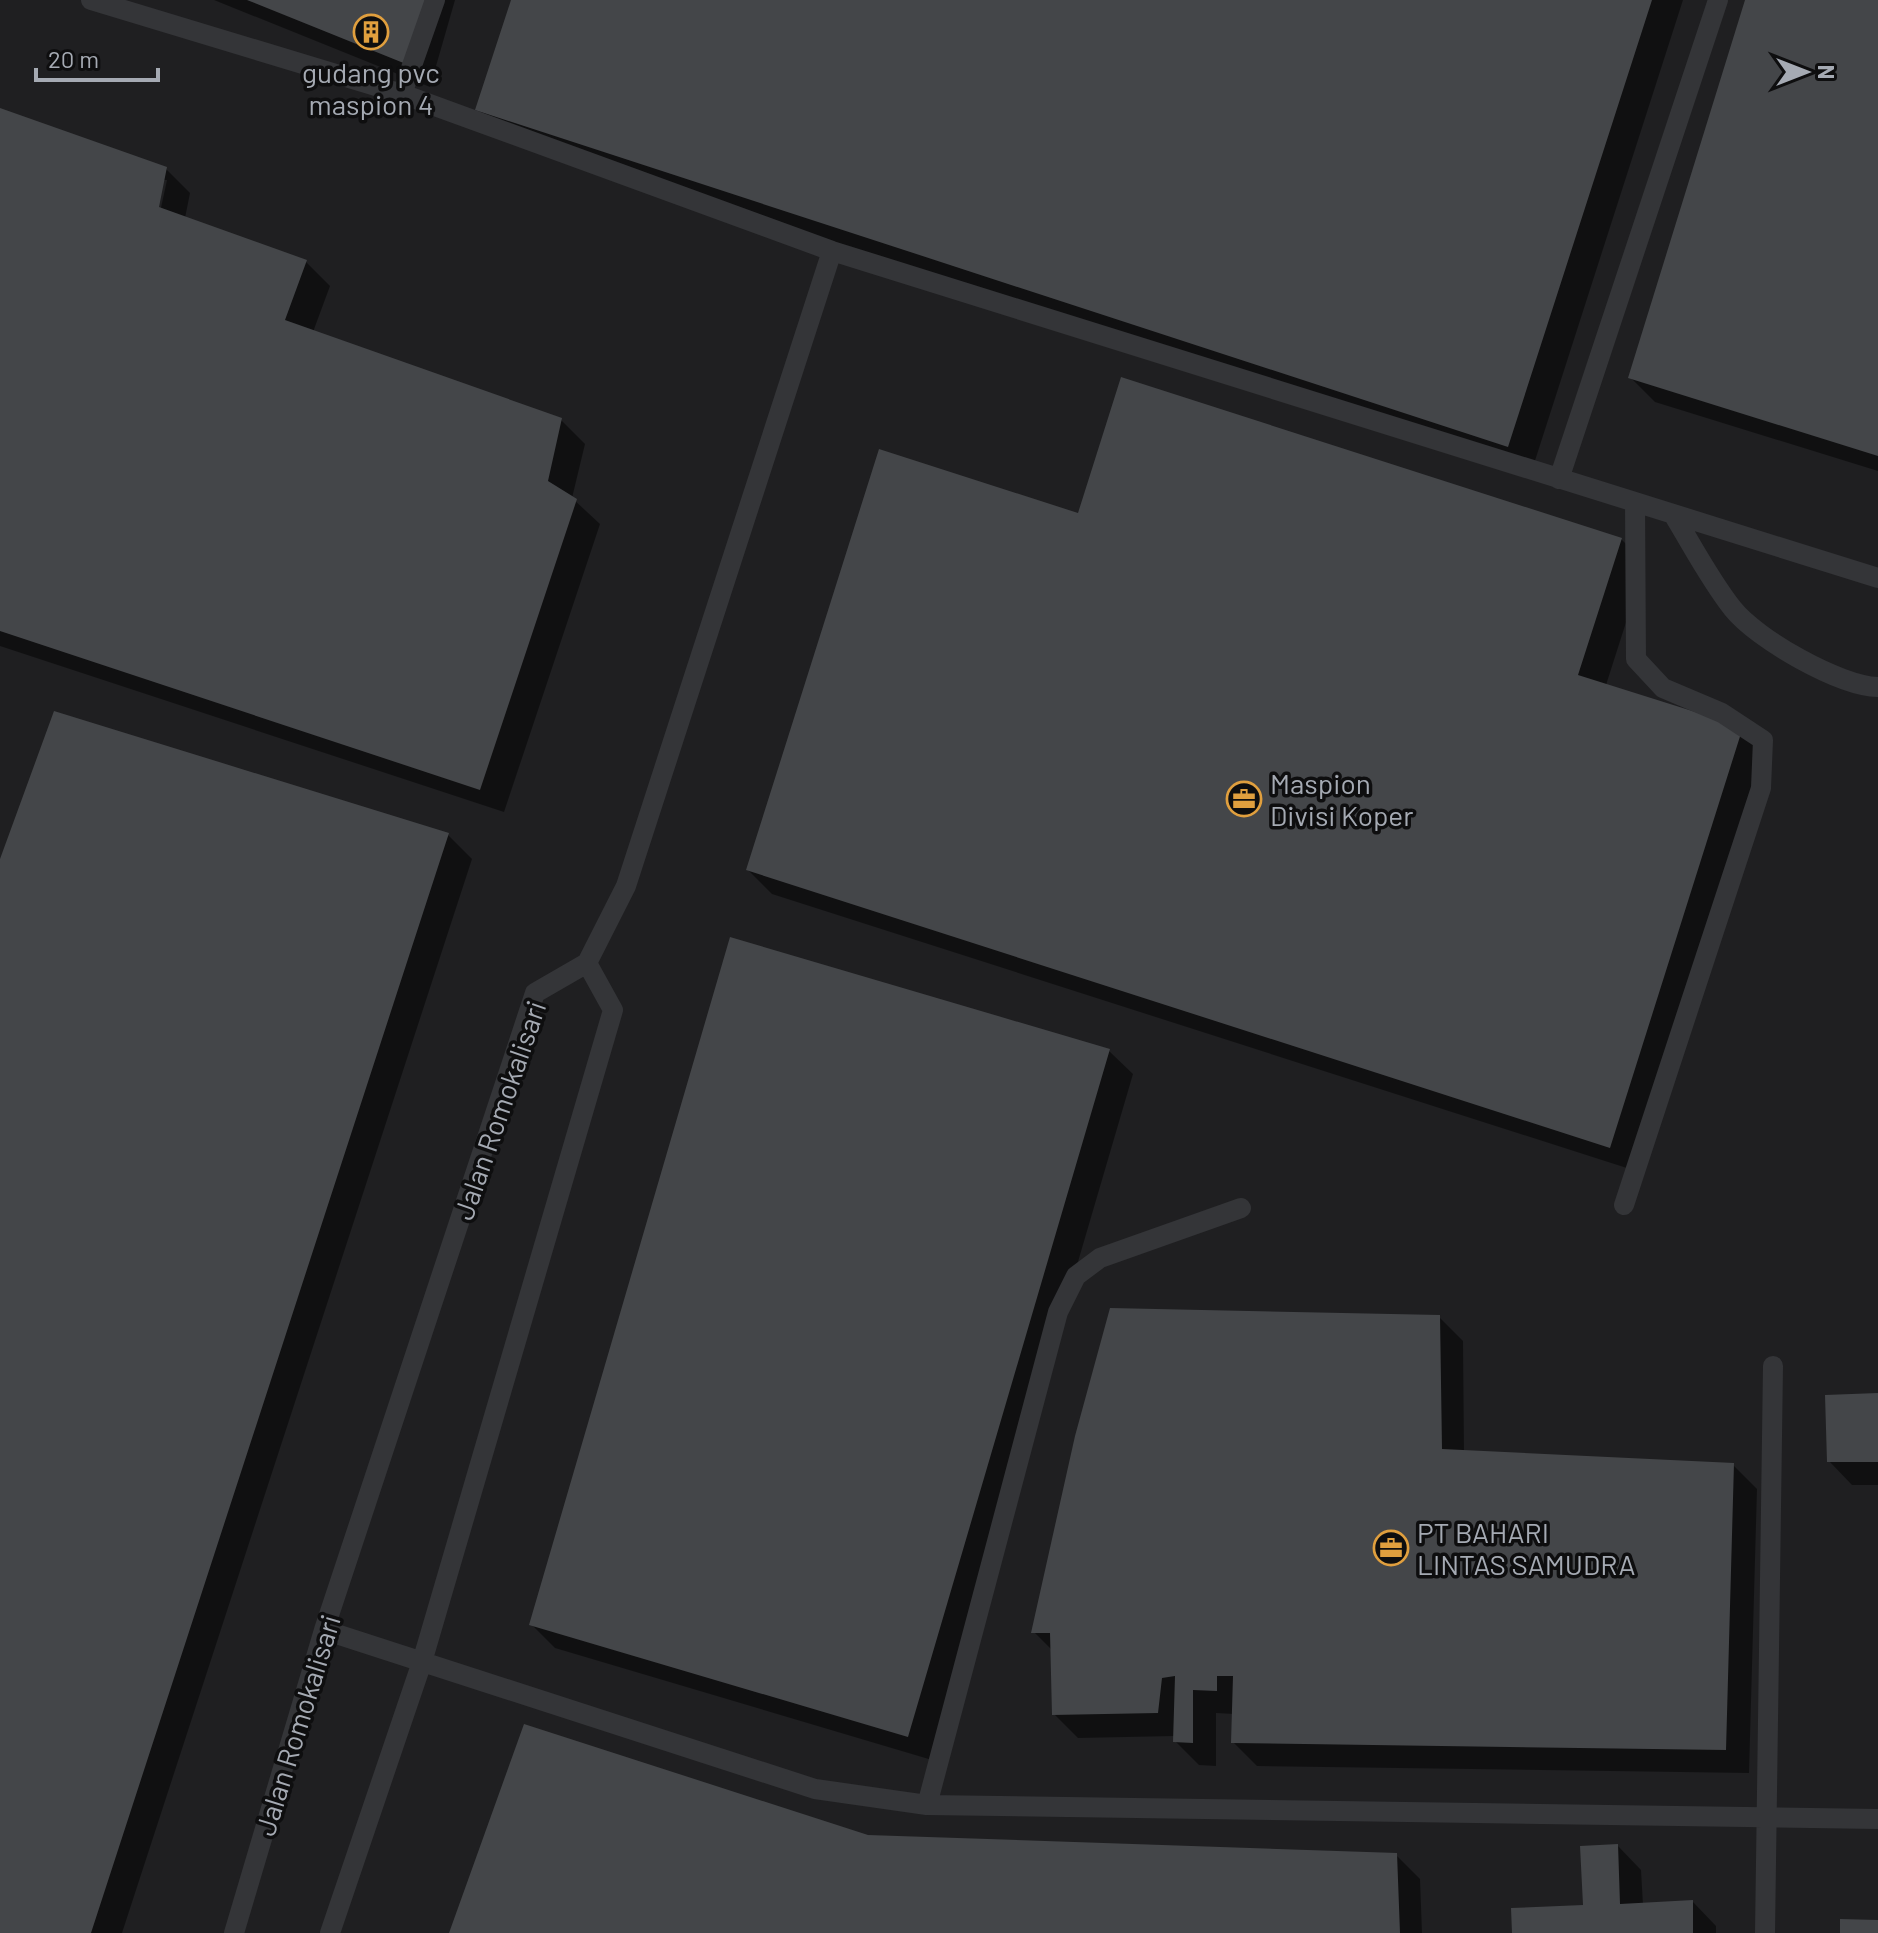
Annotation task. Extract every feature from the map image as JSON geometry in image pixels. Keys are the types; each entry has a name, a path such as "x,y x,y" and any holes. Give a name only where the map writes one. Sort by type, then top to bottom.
{"lane":[{"path":"91,0 402,94 832,251 1878,578"},
{"path":"402,94 435,0"},
{"path":"1559,479 1718,0"},
{"path":"330,1933 422,1662 613,1010 587,963 626,886 832,251"},
{"path":"1624,1205 1761,788 1763,740 1722,713 1663,688 1636,659 1635,503"},
{"path":"1673,514 1734,611 1804,663 1861,687 1878,687"},
{"name":"Jalan Romokalisari","path":"234,1933 324,1630 535,993 587,963"},
{"path":"927,1805 1058,1312 1076,1276 1100,1258 1241,1208"},
{"path":"1765,1933 1773,1366"},
{"path":"324,1630 815,1789 927,1805 1878,1819"}],"shaded area":[{"path":"0,0 1878,0 1878,1933 0,1933"}],"building":[{"name":"gudang pvc maspion 4","path":"247,0 425,0 406,64"},
{"path":"511,0 1652,0 1508,447 475,110"},
{"path":"1745,0 1878,0 1878,456 1628,378"},
{"path":"0,108 167,167 159,207 307,260 285,320 562,418 548,481 577,499 480,790 0,631"},
{"name":"Maspion Divisi Koper","path":"1121,377 1622,538 1578,675 1743,727 1610,1148 746,870 879,449 1078,513"},
{"path":"54,711 449,833 91,1933 0,1933 0,859"},
{"path":"730,937 1110,1049 908,1737 529,1625"},
{"name":"PT BAHARI LINTAS SAMUDRA","path":"1110,1308 1440,1315 1442,1449 1734,1463 1726,1750 1231,1743 1233,1676 1217,1676 1217,1691 1193,1690 1193,1743 1173,1742 1175,1676 1162,1678 1158,1713 1052,1715 1050,1633 1031,1633 1075,1436"},
{"path":"1878,1393 1878,1462 1827,1462 1825,1395"},
{"path":"524,1724 868,1835 1397,1853 1400,1933 449,1933"},
{"path":"1618,1844 1620,1904 1693,1900 1693,1933 1512,1933 1511,1908 1583,1905 1580,1846"},
{"path":"1840,1919 1878,1920 1878,1933 1840,1933"}],"place":[{"name":"gudang pvc maspion 4","path":"371,32"},
{"name":"Maspion Divisi Koper","path":"1244,799"},
{"name":"PT BAHARI LINTAS SAMUDRA","path":"1391,1548"}]}
